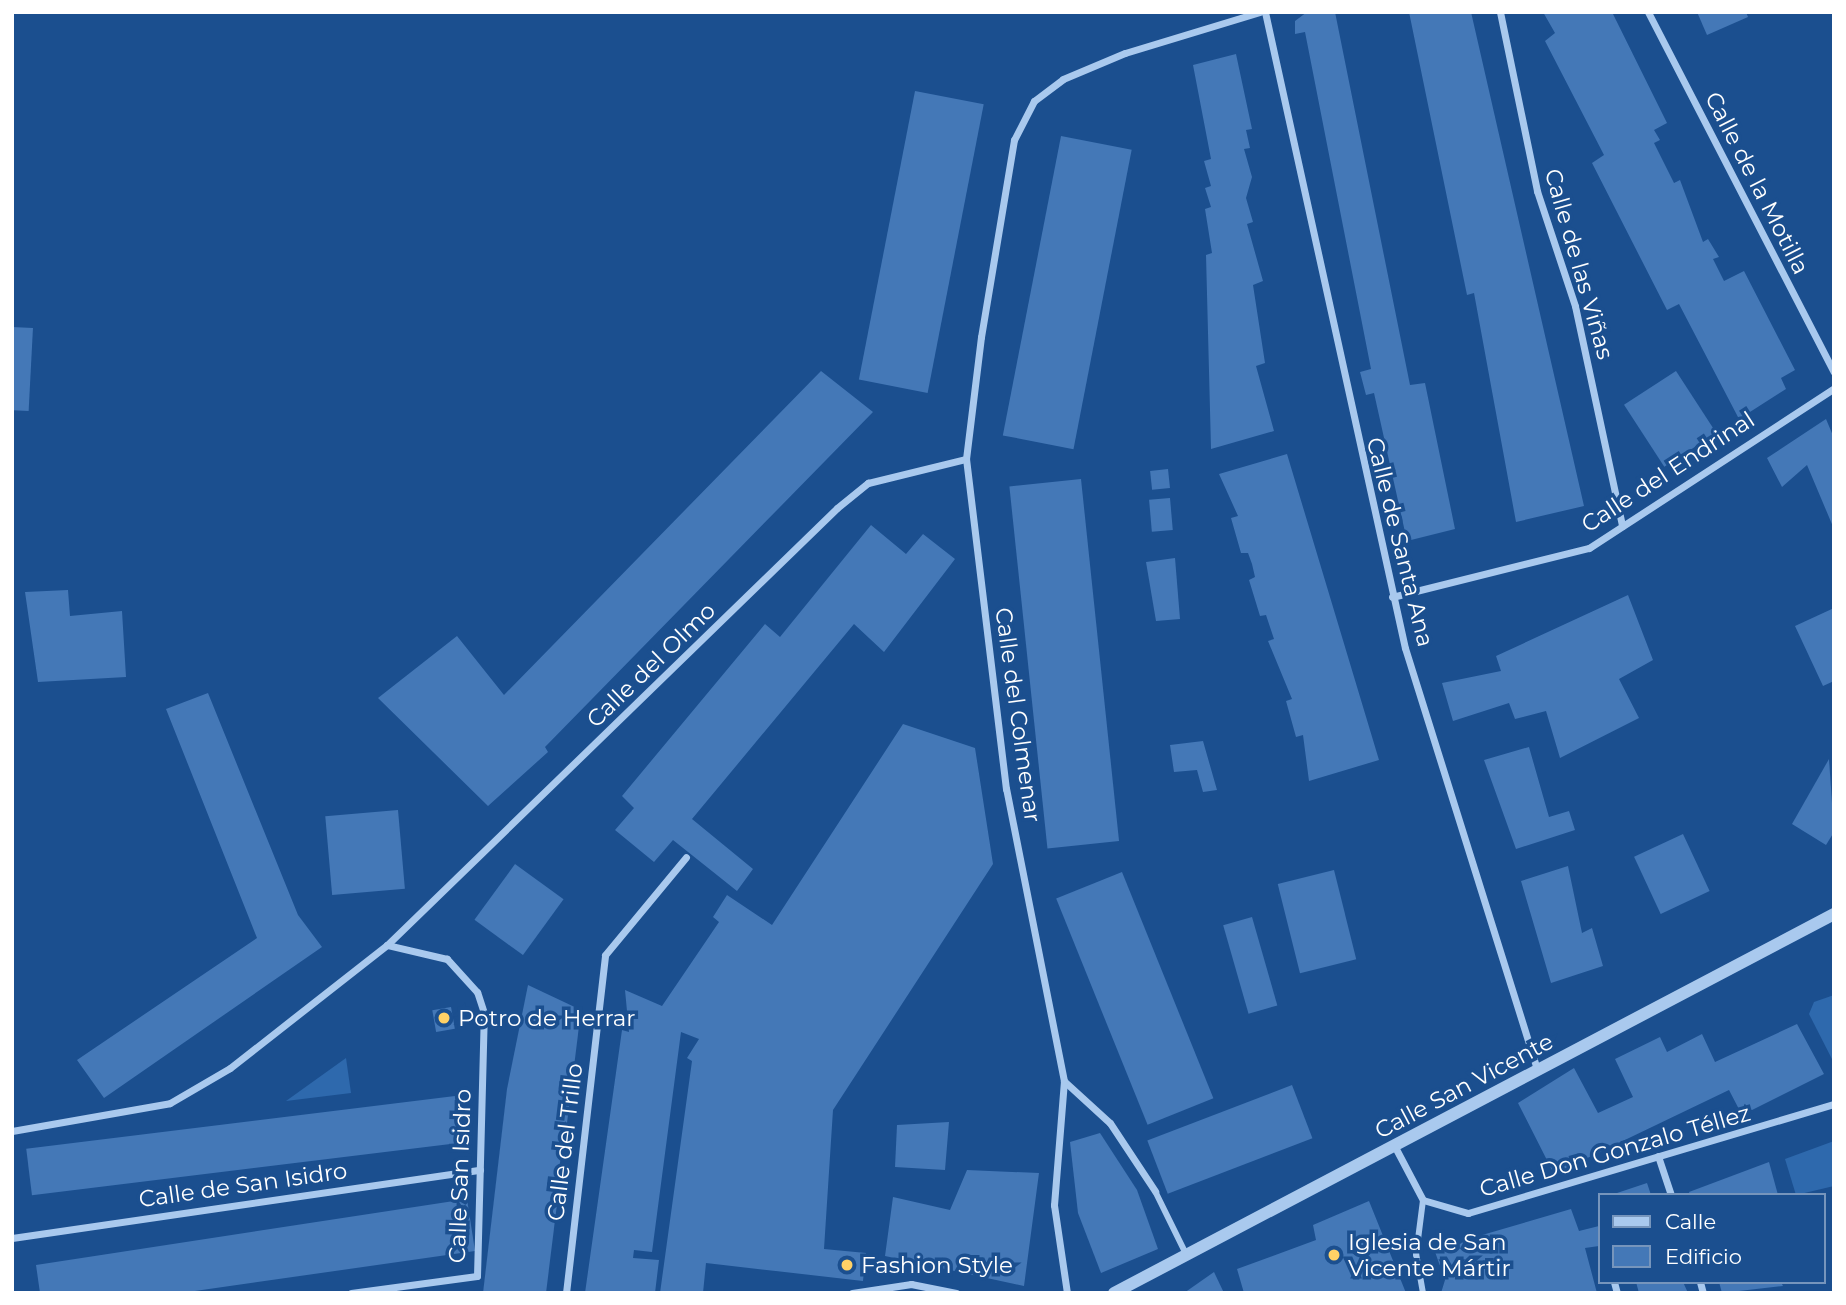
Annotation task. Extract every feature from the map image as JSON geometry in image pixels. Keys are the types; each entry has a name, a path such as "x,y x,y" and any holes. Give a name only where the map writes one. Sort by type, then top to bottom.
{"street":[{"name":"Calle del Colmenar","path":"1067,1293 1054,1205 1064,1081 1006,789 966,459 1014,139 1034,101 1063,79 1262,12"},
{"name":"Calle de Santa Ana","path":"1262,12 1392,597 1538,1070"},
{"name":"Calle de las Viñas","path":"1500,12 1536,191 1575,306 1622,526"},
{"name":"Calle de la Motilla","path":"1648,12 1834,372"},
{"name":"Calle del Endrinal","path":"1392,597 1574,552 1622,526 1834,388"},
{"name":"Calle del Olmo","path":"12,1131 170,1103 230,1068 387,945 837,508 868,483 966,459"},
{"name":"Calle del Trillo","path":"566,1293 605,955 685,857"},
{"name":"Calle San Vicente","path":"1114,1293 1834,914"},
{"name":"Calle San Isidro","path":"351,1293 477,1276 482,1077 487,1031 477,992 447,959 387,945"},
{"path":"1064,1081 1110,1124 1155,1191 1187,1256"},
{"name":"Calle Don Gonzalo Téllez","path":"1422,1200 1468,1213 1834,1104"},
{"path":"1395,1147 1422,1200 1416,1255 1423,1293"},
{"path":"1658,1156 1670,1193"},
{"name":"Calle de San Isidro","path":"12,1238 480,1170"},
{"path":"852,1293 911,1284 956,1293"}],"shaded area":[{"path":"1834,995 1834,1063 1809,1014 1814,1002"},
{"path":"346,1058 351,1093 286,1101"},
{"path":"1834,1141 1834,1186 1795,1193 1785,1159"}],"building":[{"path":"1307,12 1335,12 1410,385 1425,383 1455,529 1407,541 1374,393 1366,395 1360,372 1371,369 1305,32 1295,34 1295,21"},
{"path":"1409,12 1471,12 1584,506 1516,522 1474,293 1467,295"},
{"path":"1543,12 1612,12 1667,123 1654,130 1660,140 1654,143 1674,183 1680,180 1703,242 1708,239 1719,257 1713,259 1724,281 1744,271 1795,370 1781,378 1786,389 1739,419 1679,304 1667,310 1592,163 1604,155 1545,41 1555,33"},
{"path":"1697,12 1746,12 1748,17 1707,35"},
{"path":"1236,54 1252,129 1246,130 1250,148 1244,149 1252,177 1246,198 1253,222 1247,224 1263,281 1253,285 1265,363 1256,366 1274,431 1211,449 1206,255 1212,253 1205,209 1211,207 1205,188 1211,186 1204,161 1211,159 1193,65"},
{"path":"915,91 984,104 928,393 859,380"},
{"path":"1061,136 1132,150 1073,449 1003,435"},
{"path":"12,327 33,328 29,411 12,410"},
{"path":"821,371 873,412 545,747 548,752 488,806 378,698 457,636 504,695"},
{"path":"1676,371 1716,433 1664,467 1624,405"},
{"path":"1826,419 1834,438 1834,529 1807,465 1782,487 1767,458"},
{"path":"1287,454 1379,760 1309,781 1303,735 1296,737 1286,701 1292,699 1268,641 1274,639 1266,615 1260,616 1249,580 1255,577 1252,564 1248,553 1241,553 1231,518 1238,516 1219,474"},
{"path":"1168,469 1170,488 1152,490 1150,471"},
{"path":"1081,479 1119,841 1047,849 1009,487"},
{"path":"1170,498 1173,530 1152,532 1149,500"},
{"path":"871,525 906,554 923,534 955,559 884,652 854,624 692,819 753,869 737,891 673,840 654,862 615,830 634,808 622,796 765,624 780,637"},
{"path":"1175,558 1180,619 1156,621 1146,562"},
{"path":"68,590 70,616 122,611 126,677 38,682 25,592"},
{"path":"1628,595 1653,660 1619,679 1639,718 1560,758 1546,711 1515,719 1509,703 1453,721 1442,683 1501,671 1496,656"},
{"path":"1834,608 1834,681 1823,686 1795,626"},
{"path":"208,693 298,915 322,947 104,1098 77,1060 257,938 166,709"},
{"path":"903,724 975,748 993,864 833,1110 824,1249 866,1253 863,1281 706,1263 703,1293 660,1293 692,1061 687,1058 699,1039 681,1032 652,1252 634,1250 633,1258 659,1260 655,1293 585,1293 622,1030 629,1032 625,990 662,1006 719,922 713,917 727,895 772,925"},
{"path":"1203,741 1217,790 1203,792 1197,770 1174,772 1170,745"},
{"path":"1529,747 1549,817 1569,811 1575,830 1516,849 1484,760"},
{"path":"1829,759 1834,832 1826,845 1792,824"},
{"path":"398,810 405,889 332,895 325,816"},
{"path":"1683,834 1710,891 1661,914 1634,857"},
{"path":"515,864 564,899 523,955 474,920"},
{"path":"1568,866 1582,933 1592,928 1603,966 1551,983 1521,881"},
{"path":"1334,870 1356,959 1300,973 1278,884"},
{"path":"1122,872 1213,1098 1148,1125 1056,899"},
{"path":"1252,917 1277,1005 1249,1014 1223,925"},
{"path":"528,985 581,1010 546,1293 483,1293 507,1089"},
{"path":"451,1007 455,1029 436,1032 432,1010"},
{"path":"1797,1024 1824,1074 1742,1115 1729,1090 1554,1174 1518,1103 1574,1068 1598,1113 1633,1097 1615,1059 1660,1037 1667,1052 1702,1034 1715,1062"},
{"path":"1292,1085 1312,1138 1168,1194 1147,1141"},
{"path":"455,1096 461,1143 32,1195 26,1149"},
{"path":"949,1122 945,1170 895,1167 897,1125"},
{"path":"1100,1133 1137,1190 1158,1249 1101,1273 1078,1213 1070,1142"},
{"path":"1769,1162 1777,1193 1689,1193"},
{"path":"967,1170 1039,1173 1024,1286 885,1256 893,1197 950,1210"},
{"path":"1647,1183 1650,1193 1617,1193"},
{"path":"467,1199 475,1251 181,1293 40,1293 36,1265"},
{"name":"Iglesia de San Vicente Mártir","path":"1369,1201 1406,1293 1244,1293 1237,1269 1316,1240 1313,1225"},
{"path":"1571,1209 1579,1231 1598,1226 1598,1246 1585,1248 1597,1293 1441,1293 1445,1280 1434,1249"},
{"path":"1214,1272 1224,1293 1184,1293"},
{"path":"1637,1284 1684,1284 1688,1293 1639,1293"},
{"path":"1720,1284 1783,1286 1722,1293"}],"place":[{"name":"Potro de Herrar","path":"444,1018"},
{"name":"Iglesia de San Vicente Mártir","path":"1334,1255"},
{"name":"Fashion Style","path":"847,1265"}]}
